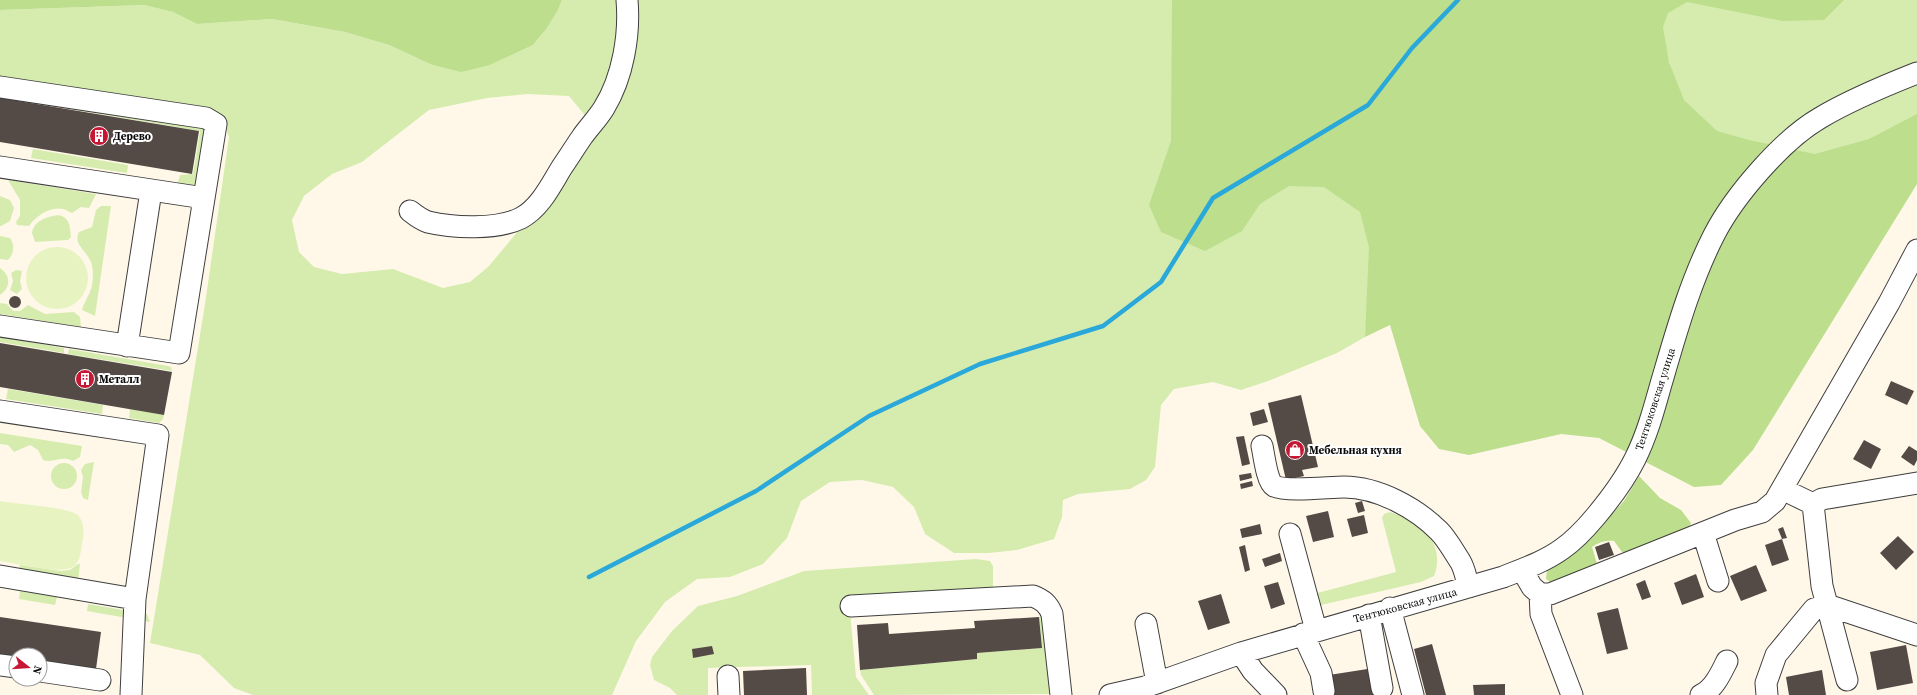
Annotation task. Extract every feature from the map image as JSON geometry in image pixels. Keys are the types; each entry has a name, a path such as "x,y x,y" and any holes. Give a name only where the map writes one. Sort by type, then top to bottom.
{"street":[{"path":"410,211 426,222 479,226 503,224 521,218 536,207 582,137 605,108 617,80 624,53 627,35 628,0"},
{"name":"Тентюковская улица","path":"1110,695 1150,688 1241,653 1369,614 1469,587 1522,570 1544,561 1569,544 1584,530 1624,479 1646,432 1693,282 1715,234 1736,201 1767,163 1796,135 1819,118 1890,84 1917,73"},
{"path":"0,87 206,118 216,124 179,353 0,326"},
{"path":"0,167 204,198"},
{"path":"127,346 151,191"},
{"path":"1522,570 1532,587 1540,594 1550,594 1704,533 1762,512 1775,501 1889,303 1917,250"},
{"path":"0,410 158,435 135,599 131,695"},
{"path":"1262,446 1269,481 1274,486 1286,488 1353,488 1373,492 1398,502 1418,513 1440,532 1461,563 1469,587"},
{"path":"1813,504 1822,499 1917,483"},
{"path":"1782,489 1813,504"},
{"path":"1813,504 1822,586 1847,680"},
{"path":"1704,533 1718,581"},
{"path":"1290,534 1324,691"},
{"path":"0,576 135,599"},
{"path":"1540,594 1541,614 1572,695"},
{"path":"851,606 1033,596 1041,599 1048,605 1052,614 1060,695"},
{"path":"1767,695 1766,683 1776,655 1814,609 1827,605 1917,635"},
{"path":"1390,608 1413,695"},
{"path":"1369,614 1382,688"},
{"path":"1146,624 1150,688"},
{"path":"1241,653 1253,671 1276,695"},
{"path":"1700,695 1718,680 1726,661"},
{"path":"48,672 100,680"}],"green space":[{"path":"0,0 562,0 547,28 533,45 490,65 461,72 430,64 389,45 345,32 272,19 197,24 173,12 144,5 0,10"},
{"path":"562,0 1175,0 1257,201 1288,183 1325,183 1363,210 1373,247 1365,337 1337,353 1268,381 1241,390 1213,382 1174,389 1161,405 1155,467 1146,480 1130,489 1078,494 1063,500 1062,517 1054,539 1017,550 989,553 954,553 925,534 914,507 893,487 862,480 830,482 801,501 787,538 763,564 730,577 697,579 665,602 636,641 612,695 253,695 234,688 200,655 150,643 205,304 229,137 220,115 208,107 0,80 0,10 144,5 173,12 197,24 272,19 345,32 389,45 430,64 490,65 533,45 547,28","holes":["527,94 569,96 592,124 533,213 489,266 470,282 443,288 393,269 342,274 314,267 299,252 292,220 304,196 332,174 362,162 429,110 487,98"]},
{"path":"1172,0 1844,0 1824,20 1782,21 1687,2 1668,13 1663,27 1669,62 1684,100 1717,131 1749,140 1815,154 1869,139 1917,114 1917,184 1753,450 1721,485 1694,487 1599,438 1561,434 1469,455 1439,449 1420,426 1390,325 1365,337 1369,247 1360,212 1324,187 1289,186 1260,204 1242,231 1205,251 1161,232 1149,205 1171,141"},
{"path":"1684,0 1917,0 1917,118 1870,143 1815,158 1715,135 1681,102 1659,27 1665,10"},
{"path":"0,97 210,129 202,188 176,188 180,175 193,174 200,131"},
{"path":"33,149 128,165 127,173 31,158"},
{"path":"8,180 96,194 89,208 81,207 72,213 58,208 48,210 39,215 29,226 17,225 16,222 20,216 20,200"},
{"path":"0,196 10,200 14,208 10,221 1,226 0,226"},
{"path":"101,206 111,206 95,316 82,310 91,290 93,273 90,260 79,245 77,237 79,232 92,227 96,210"},
{"path":"58,215 65,218 69,223 71,237 68,240 35,242 32,233 35,225 45,218"},
{"path":"0,236 10,238 13,244 13,252 8,260 0,259"},
{"path":"57,247 69,250 79,256 85,266 88,278 85,290 79,300 69,306 57,309 45,306 35,300 29,290 26,278 29,266 35,256 45,250"},
{"path":"0,268 4,271 8,278 8,285 4,292 0,295"},
{"path":"16,270 22,271 20,281 22,289 17,294 10,290 13,281 11,273"},
{"path":"0,303 7,304 13,311 20,311 28,305 45,314 74,312 80,317 81,327 0,314"},
{"path":"0,337 64,348 64,353 0,342"},
{"path":"69,349 168,366 171,367 172,371 68,354"},
{"path":"8,389 103,405 102,414 6,399"},
{"path":"130,409 164,415 163,419 159,423 129,418"},
{"path":"0,433 82,446 80,457 73,461 61,459 47,461 43,460 38,450 30,445 14,452 8,445 0,444"},
{"path":"94,462 88,500 83,498 81,492 83,477 81,470 85,464"},
{"path":"64,463 73,467 77,476 73,485 64,489 55,485 51,476 55,467"},
{"path":"1639,476 1660,498 1681,510 1691,523 1689,528 1627,555 1622,552 1614,541 1600,543 1592,547 1597,564 1552,583 1546,579 1547,570 1594,533 1624,501"},
{"path":"0,501 62,509 79,516 83,525 83,536 78,562 73,567 59,570 0,561"},
{"path":"1390,512 1416,523 1427,533 1434,545 1437,557 1434,576 1421,582 1321,605 1314,594 1396,572 1382,518 1384,514"},
{"path":"976,559 990,561 993,566 993,591 849,600 856,677 869,695 812,695 811,665 708,668 708,695 677,695 670,688 654,680 650,665 652,657 672,631 698,606 737,596 804,571"},
{"path":"80,564 78,581 19,569 20,565 61,571 70,570"},
{"path":"20,591 57,597 55,605 19,599"},
{"path":"88,604 147,614 150,622 87,611"},
{"path":"1048,616 1055,694 874,695 861,675 860,670 977,659 977,653 1042,648 1039,617"}],"building":[{"name":"Дерево","path":"0,98 199,131 192,174 0,142"},
{"path":"13,296 17,296 21,302 17,308 13,308 9,304 9,300"},
{"name":"Металл","path":"0,343 172,372 164,415 0,387"},
{"path":"1891,381 1914,391 1907,405 1885,395"},
{"path":"1301,395 1318,467 1302,470 1304,476 1286,480 1268,403"},
{"path":"1264,409 1268,422 1253,426 1250,413"},
{"path":"1244,436 1250,464 1242,466 1236,437"},
{"path":"1864,440 1881,449 1871,469 1853,459"},
{"path":"1909,446 1917,451 1917,460 1914,466 1901,457"},
{"path":"1251,473 1252,478 1240,481 1239,475"},
{"path":"1252,481 1253,486 1241,489 1240,484"},
{"path":"1362,501 1365,511 1358,513 1355,503"},
{"path":"1328,511 1334,537 1313,542 1306,516"},
{"path":"1364,515 1368,533 1352,537 1347,519"},
{"path":"1260,524 1262,534 1242,538 1240,529"},
{"path":"1783,527 1787,538 1782,539 1778,529"},
{"path":"1898,536 1914,552 1896,570 1880,553"},
{"path":"1782,539 1789,560 1772,566 1765,545"},
{"path":"1609,542 1614,555 1599,560 1595,547"},
{"path":"1245,545 1250,570 1245,572 1239,547"},
{"path":"1280,553 1282,561 1265,567 1262,559"},
{"path":"1756,565 1767,591 1741,601 1730,576"},
{"path":"1696,574 1704,597 1682,605 1674,583"},
{"path":"1645,580 1651,597 1642,600 1636,584"},
{"path":"1278,582 1285,604 1271,609 1264,586"},
{"path":"1221,594 1230,623 1208,630 1198,601"},
{"path":"1618,608 1628,649 1607,654 1597,613"},
{"path":"0,617 101,632 96,669 48,662 48,647 8,647 8,657 0,656"},
{"path":"1039,617 1042,648 977,653 977,659 860,670 857,625 888,623 889,634 975,628 974,621"},
{"path":"1432,644 1446,695 1426,695 1414,649"},
{"path":"1906,645 1913,683 1877,690 1870,652"},
{"path":"712,646 714,654 693,658 692,649"},
{"path":"806,668 807,695 744,695 743,671"},
{"path":"1374,668 1378,695 1333,695 1329,675"},
{"path":"1822,670 1826,695 1789,695 1786,677"},
{"path":"1505,684 1505,695 1474,695 1473,685"}],"waterway":[{"path":"589,577 756,491 869,416 980,364 1103,326 1161,282 1213,198 1368,105 1412,48 1458,0"}],"place":[{"name":"Дерево","path":"99,136"},
{"name":"Металл","path":"85,379"},
{"name":"Мебельная кухня","path":"1295,450"}]}
